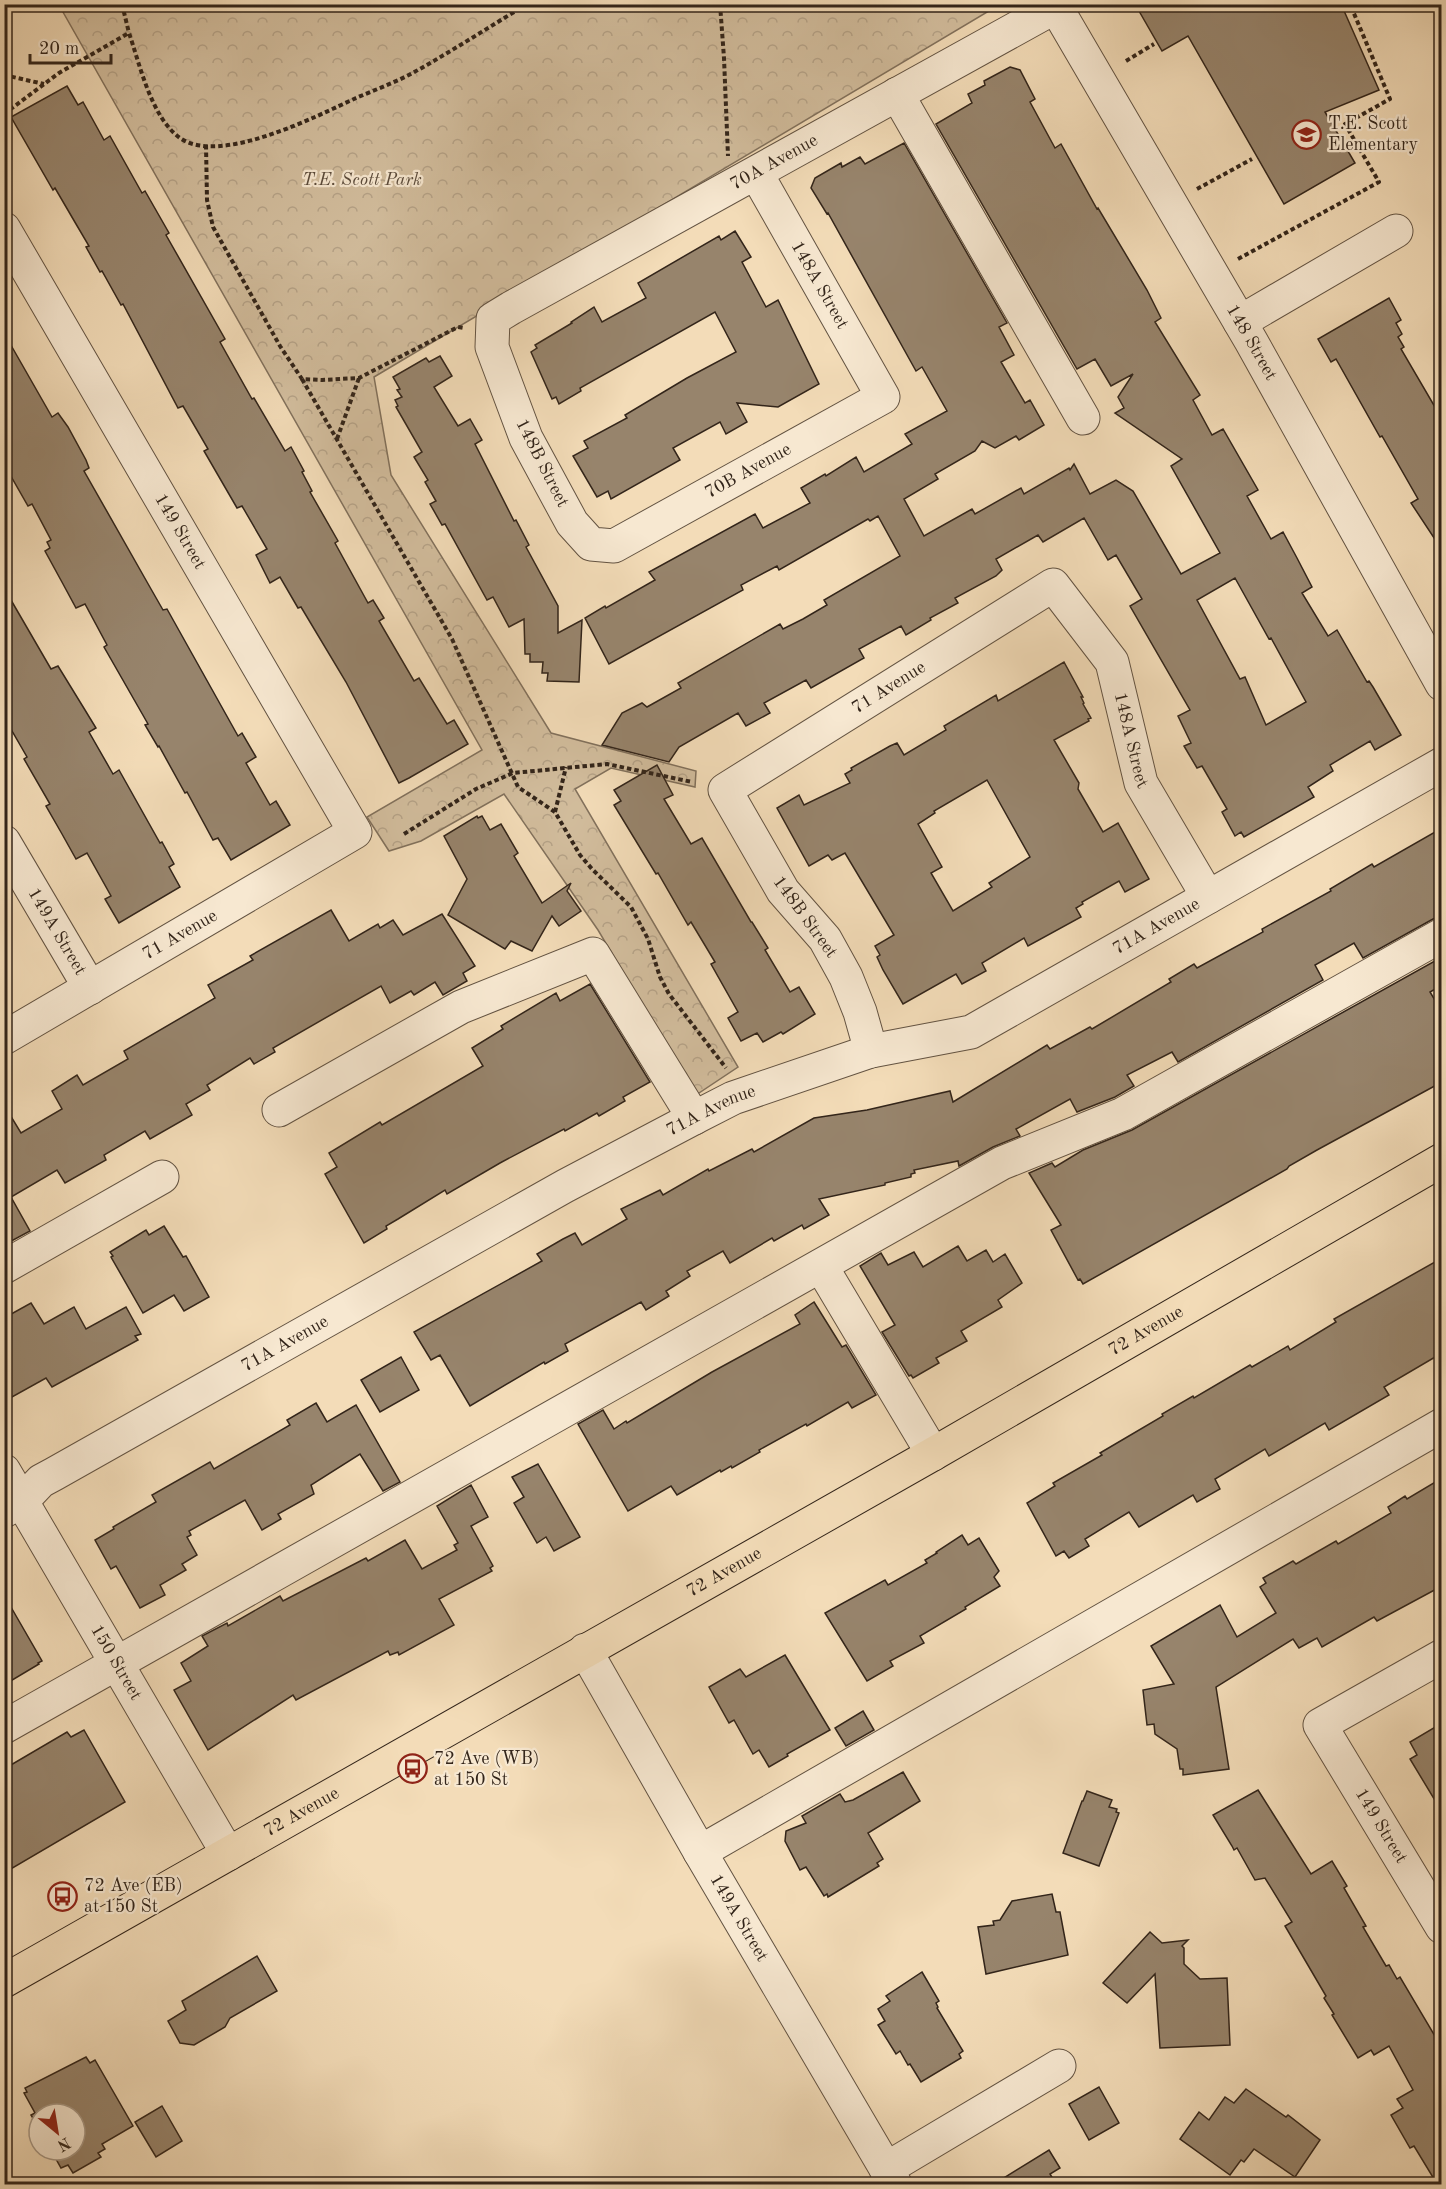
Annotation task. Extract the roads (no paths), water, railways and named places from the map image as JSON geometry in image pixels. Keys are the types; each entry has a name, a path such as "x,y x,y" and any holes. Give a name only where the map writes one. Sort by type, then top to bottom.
{"main road":[{"name":"72 Avenue","path":"4,1981 933,1454 1442,1160"}],"street":[{"name":"70A Avenue","path":"482,324 744,169 897,94 1055,6"},
{"name":"148 Street","path":"1055,6 1240,322 1442,684"},
{"path":"897,94 1083,418"},
{"name":"148A Street","path":"744,169 883,397"},
{"name":"149 Street","path":"4,229 355,832"},
{"path":"1240,322 1396,231"},
{"name":"148B Street","path":"482,324 526,438 572,523 591,544 614,546"},
{"name":"70B Avenue","path":"614,546 883,397"},
{"name":"148A Street","path":"1053,585 1112,662 1142,783 1208,897"},
{"name":"71 Avenue","path":"725,790 1053,585"},
{"name":"71A Avenue","path":"13,1506 48,1477 565,1186 694,1118 734,1098 871,1051 971,1032 1442,764"},
{"name":"148B Street","path":"725,790 783,891 825,939 846,977 860,1012 871,1051"},
{"name":"71 Avenue","path":"4,1038 355,832"},
{"name":"149A Street","path":"4,842 90,988"},
{"path":"4,1727 1002,1163 1123,1114 1442,935"},
{"path":"279,1110 461,1007 593,954 694,1118"},
{"path":"4,1267 162,1177"},
{"path":"821,1266 933,1454"},
{"path":"700,1852 1442,1425"},
{"name":"150 Street","path":"4,1471 13,1506 117,1664 228,1854"},
{"name":"149A Street","path":"585,1650 890,2177"},
{"name":"149 Street","path":"1442,1656 1320,1725 1442,1927"},
{"path":"890,2177 1059,2066"}],"place":[{"name":"T.E. Scott Elementary","path":"1307,134"},
{"name":"72 Ave (WB) at 150 St","path":"413,1769"},
{"name":"72 Ave (EB) at 150 St","path":"63,1896"}],"park label":[{"name":"T.E. Scott Park","path":"362,180"}]}
